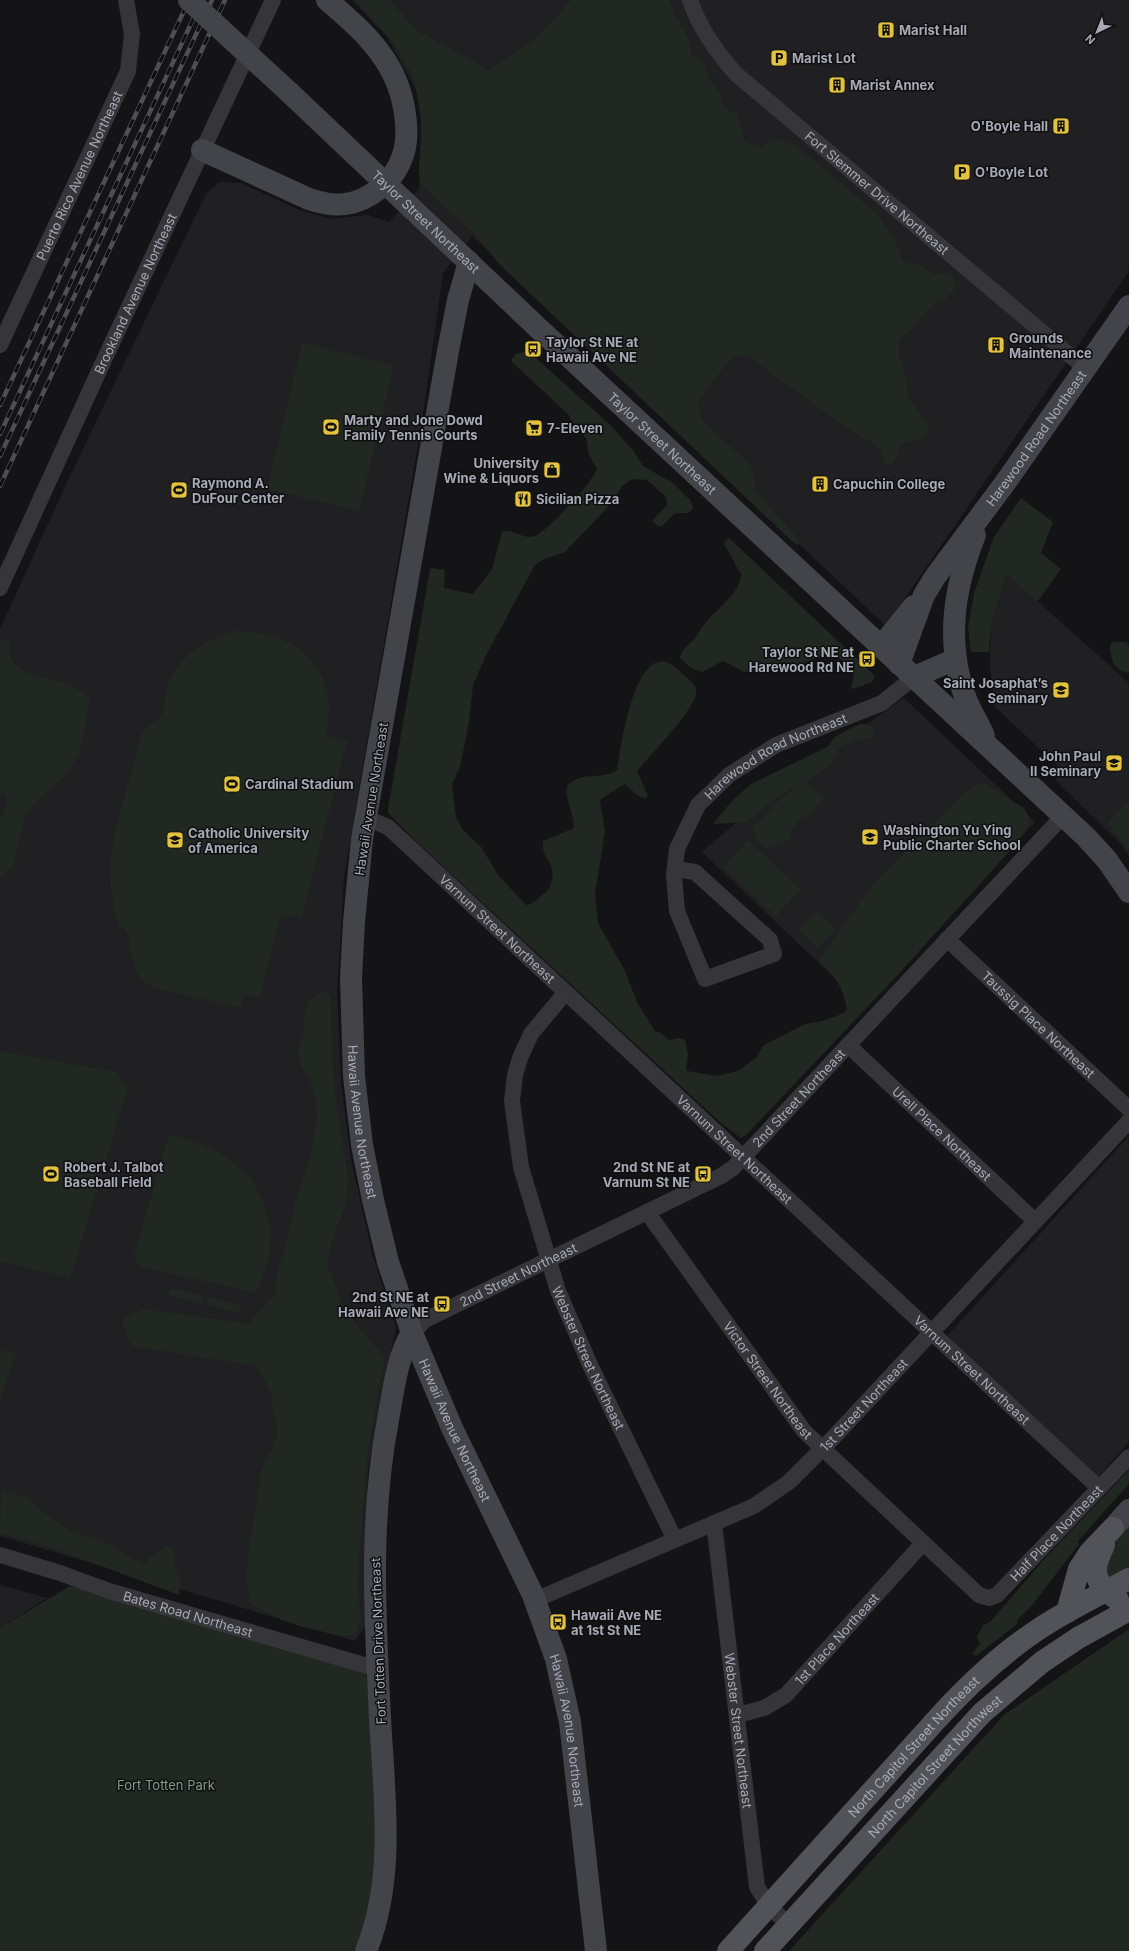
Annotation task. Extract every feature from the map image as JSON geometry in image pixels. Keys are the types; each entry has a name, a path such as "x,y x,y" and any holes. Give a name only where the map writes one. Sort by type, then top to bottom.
{"main road":[{"path":"1113,1528 1098,1556 1095,1568 1096,1578 1107,1591 1129,1606"},
{"path":"1067,1612 1079,1569 1090,1552 1113,1528"},
{"name":"North Capitol Street Northeast","path":"728,1951 961,1693 1021,1642 1067,1612 1129,1579"},
{"name":"North Capitol Street Northwest","path":"765,1951 986,1709 1042,1662 1072,1642 1129,1610"}],"street":[{"name":"Puerto Rico Avenue Northeast","path":"0,345 126,76 130,62 132,39 130,16 126,0"},
{"name":"Taylor Street Northeast","path":"190,0 878,645 1063,816 1100,852 1129,892"},
{"name":"Brookland Avenue Northeast","path":"0,588 101,367 273,0"},
{"path":"202,150 310,199 326,204 343,205 352,203 367,196 386,183 399,166 405,146 404,115 398,85 383,56 371,41 328,0"},
{"name":"Fort Slemmer Drive Northeast","path":"690,0 696,17 712,46 736,74 1085,368"},
{"name":"Hawaii Avenue Northeast","path":"469,262 458,300 448,351 366,818 357,881 352,950 351,1015 354,1076 362,1145 373,1200 388,1262 412,1333 452,1428 535,1600 554,1649 567,1707 596,1951"},
{"name":"Harewood Road Northeast","path":"675,869 695,872 770,940 774,954 705,979 677,911 675,869 677,849 698,805 729,775 776,745 882,702 906,671 924,595 934,577 984,511 1129,306"},
{"name":"Harewood Road Northeast","path":"984,511 966,557 955,597 954,629 956,659 965,696 990,748"},
{"path":"878,645 889,637 924,595"},
{"path":"906,671 956,659"},
{"name":"2nd Street Northeast","path":"412,1333 425,1320 727,1173 743,1159 1063,816"},
{"name":"Varnum Street Northeast","path":"366,818 388,827 743,1159 1099,1488"},
{"name":"Taussig Place Northeast","path":"947,939 1129,1109"},
{"name":"Webster Street Northeast","path":"565,993 542,1019 527,1042 517,1066 512,1096 515,1134 521,1167 558,1292 585,1355 675,1540"},
{"name":"Urell Place Northeast","path":"848,1045 1035,1221"},
{"name":"1st Street Northeast","path":"535,1600 754,1506 769,1497 793,1478 822,1449 1129,1121"},
{"name":"Victor Street Northeast","path":"647,1212 804,1431 979,1595"},
{"name":"Fort Totten Drive Northeast","path":"366,1951 379,1911 386,1853 374,1561 378,1487 392,1399 405,1346 412,1333"},
{"name":"Half Place Northeast","path":"979,1595 989,1598 997,1595 1129,1457"},
{"path":"1113,1528 1129,1510"},
{"name":"Webster Street Northeast","path":"714,1523 738,1715 757,1887 769,1906 789,1925"},
{"name":"1st Place Northeast","path":"738,1715 764,1708 786,1695 923,1543"},
{"name":"Bates Road Northeast","path":"0,1555 60,1573 109,1591 378,1669"}],"shaded area":[{"name":"Catholic University of America","path":"352,0 1129,0 1129,271 886,626 472,236 443,273 422,421 344,877 337,994 341,1083 351,1160 373,1257 396,1327 368,1470 366,1625 355,1641 0,1536 0,629 69,478 206,194 219,182 241,183 297,209 330,219 367,215 389,222 419,189 421,121 416,90 388,38"},
{"name":"Saint Josaphat’s Seminary","path":"1007,574 1129,683 1129,856 1121,844 1056,781 1059,767 995,707 990,666 991,625"},
{"name":"Washington Yu Ying Public Charter School","path":"904,698 1035,822 865,1007 702,852 776,788"},
{"path":"1129,1136 1129,1442 1097,1478 947,1336"},
{"path":"0,1585 47,1598 0,1628"}],"green space":[{"path":"355,0 389,0 419,32 488,69 523,48 544,30 571,0 669,0 675,15 689,40 692,56 701,59 710,79 719,92 725,108 737,115 744,141 758,148 777,140 799,148 877,214 896,243 903,262 920,265 933,274 951,273 953,275 955,287 951,295 949,293 945,300 936,302 900,340 899,357 906,378 908,396 930,427 926,434 918,440 907,442 901,446 897,456 891,464 884,463 881,451 875,444 855,434 749,357 741,355 732,357 699,399 698,408 703,422 750,464 755,478 755,490 801,542 796,545 500,265 469,228 435,198 424,186 419,176 422,140 421,111 412,75 395,45"},
{"name":"Marty and Jone Dowd Family Tennis Courts","path":"302,343 394,366 359,511 267,489"},
{"path":"528,351 608,423 632,449 643,466 673,483 691,501 693,508 688,513 675,513 662,526 658,526 652,521 667,505 666,497 647,480 632,479 622,486 610,505 565,552 544,559 535,565 486,655 473,685 469,722 460,767 452,785 456,817 462,829 482,848 498,875 526,905 533,903 548,890 553,876 551,866 544,852 543,841 574,828 573,817 567,797 567,786 579,778 604,775 617,770 621,744 634,693 641,679 649,668 662,661 669,663 693,683 696,688 696,694 687,712 637,771 648,796 645,798 637,795 625,784 601,799 600,802 605,831 595,894 598,923 624,969 638,1004 655,1031 661,1033 669,1040 680,1038 685,1040 688,1055 687,1071 717,1076 738,1071 756,1058 764,1045 805,1024 823,1021 844,1013 847,1009 838,982 819,961 868,891 927,828 943,816 960,797 978,784 983,783 1024,808 1028,816 1028,825 1016,844 893,980 747,1134 741,1138 721,1123 420,845 388,813 430,569 445,570 444,588 473,594 492,569 502,532 509,531 528,537 538,534 547,528 568,508 594,476 597,469 589,455 586,438 575,426 568,414 512,362 512,359 516,354"},
{"path":"1021,498 1053,522 1041,553 1061,569 1037,602 1007,574 991,625 989,652 971,652 968,628 974,593 994,537"},
{"path":"729,538 875,676 872,682 853,689 851,687 854,675 837,655 832,652 801,664 768,670 744,672 723,661 702,672 691,668 680,658 684,649 694,639 705,623 733,594 740,581 741,574 724,545 725,541"},
{"name":"Cardinal Stadium","path":"233,631 263,634 278,638 303,652 313,662 321,675 327,690 329,707 327,736 347,741 302,918 282,913 259,998 244,994 241,1005 236,1007 156,988 143,981 134,965 129,943 131,940 124,928 120,927 114,908 110,872 114,838 143,731 161,715 167,688 177,667 193,651 202,645"},
{"path":"3,638 9,642 12,661 18,668 74,687 90,699 80,752 66,775 33,805 24,818 14,864 0,879 0,820 7,801 6,795 0,791 0,641"},
{"path":"1114,642 1126,642 1129,645 1129,673 1120,670 1114,664 1110,645"},
{"path":"860,724 866,724 875,729 872,732 874,736 871,738 855,740 841,746 830,765 806,781 824,798 808,817 800,819 795,825 790,839 766,848 755,837 754,826 782,797 790,793 797,786 780,795 746,822 713,824 732,801 751,784 825,748 836,736"},
{"path":"1129,801 1129,851 1108,824 1111,818"},
{"path":"748,840 801,890 776,916 723,867"},
{"path":"816,911 836,929 818,948 799,930"},
{"path":"321,992 328,993 330,996 334,1089 348,1177 346,1204 332,1240 327,1264 343,1305 355,1323 379,1351 384,1362 368,1448 357,1583 361,1618 356,1632 352,1635 341,1636 303,1627 282,1620 253,1605 250,1601 246,1576 262,1468 274,1446 278,1433 270,1390 257,1366 131,1346 121,1319 144,1309 248,1324 275,1294 278,1269 290,1229 296,1200 310,1157 317,1119 315,1097 309,1077 302,1069 298,1052 304,1033 305,1012 309,1000"},
{"name":"Robert J. Talbot Baseball Field","path":"0,1051 117,1072 128,1088 70,1278 0,1261"},
{"path":"169,1134 197,1143 222,1154 250,1176 263,1202 270,1225 269,1259 256,1293 139,1266 134,1256"},
{"path":"170,1288 203,1296 201,1304 168,1295"},
{"path":"208,1297 241,1305 240,1313 207,1305"},
{"path":"0,1349 16,1354 0,1400"},
{"path":"1129,1470 1129,1484 1078,1541 1079,1544 1033,1604 1017,1620 1017,1624 976,1656 972,1654 980,1644 977,1637 983,1625 990,1622 1048,1555"},
{"path":"1,1489 28,1498 42,1511 73,1532 105,1542 144,1565 149,1558 153,1557 165,1547 174,1548 174,1566 180,1579 179,1595 50,1547 0,1533"},
{"path":"1129,1523 1129,1567 1107,1578 1104,1555"},
{"name":"Fort Totten Park","path":"70,1586 140,1604 366,1670 377,1810 376,1875 367,1922 354,1951 0,1951 0,1628"},
{"path":"1129,1629 1129,1951 789,1951 1004,1715"}],"railway":[{"path":"0,405 189,0"},
{"path":"0,434 202,0"},
{"path":"0,456 212,0"},
{"path":"0,486 225,0"}],"place":[{"name":"Marist Hall","path":"886,30"},
{"name":"Marist Lot","path":"779,58"},
{"name":"Marist Annex","path":"837,85"},
{"name":"O'Boyle Hall","path":"1061,126"},
{"name":"O'Boyle Lot","path":"962,172"},
{"name":"Grounds Maintenance","path":"996,345"},
{"name":"Taylor St NE at Hawaii Ave NE","path":"533,349"},
{"name":"Marty and Jone Dowd Family Tennis Courts","path":"331,427"},
{"name":"7-Eleven","path":"534,428"},
{"name":"University Wine & Liquors","path":"552,470"},
{"name":"Capuchin College","path":"820,484"},
{"name":"Raymond A. DuFour Center","path":"179,490"},
{"name":"Sicilian Pizza","path":"523,499"},
{"name":"Taylor St NE at Harewood Rd NE","path":"867,659"},
{"name":"Saint Josaphat’s Seminary","path":"1061,690"},
{"name":"John Paul II Seminary","path":"1114,763"},
{"name":"Cardinal Stadium","path":"232,784"},
{"name":"Washington Yu Ying Public Charter School","path":"870,837"},
{"name":"Catholic University of America","path":"175,840"},
{"name":"Robert J. Talbot Baseball Field","path":"51,1174"},
{"name":"2nd St NE at Varnum St NE","path":"703,1174"},
{"name":"2nd St NE at Hawaii Ave NE","path":"442,1304"},
{"name":"Hawaii Ave NE at 1st St NE","path":"558,1622"}]}
